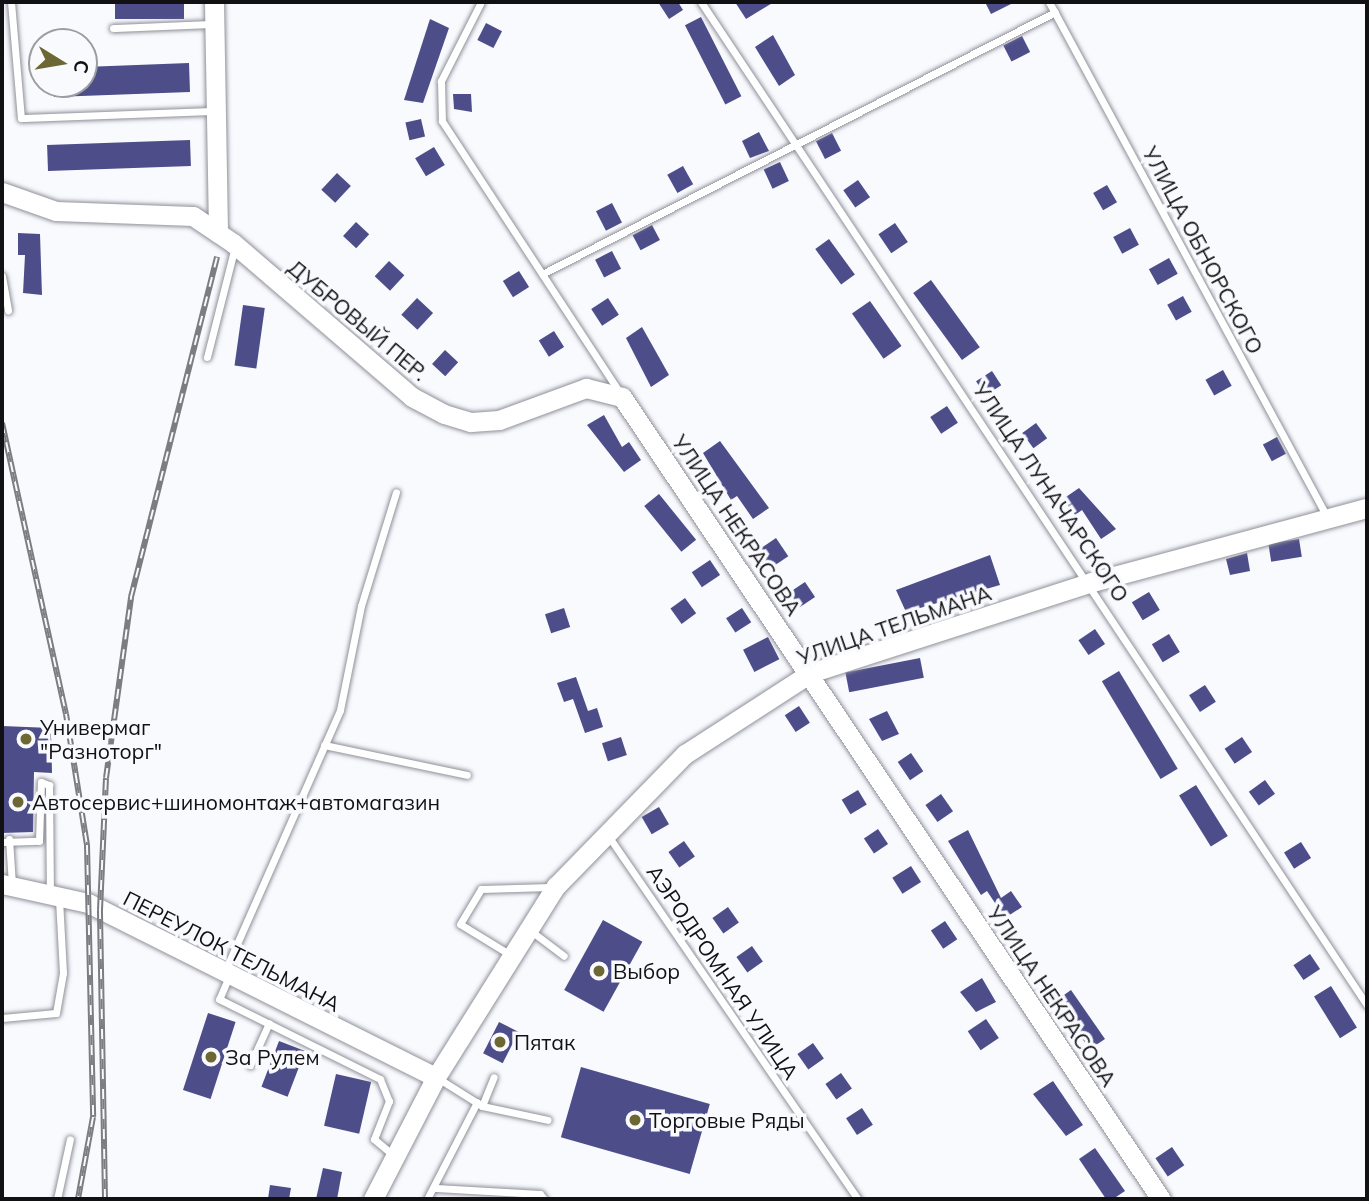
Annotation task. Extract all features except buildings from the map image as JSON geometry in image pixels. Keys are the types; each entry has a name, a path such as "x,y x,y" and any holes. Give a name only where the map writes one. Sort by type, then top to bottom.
{"street":[{"path":"214,2 215,111 226,238"},
{"name":"ДУБРОВЫЙ ПЕР.","path":"2,192 56,211 193,216 226,238 412,397 444,414 471,422 499,420 586,387 622,397"},
{"name":"УЛИЦА НЕКРАСОВА","path":"622,397 810,673 1160,1199"},
{"name":"УЛИЦА ТЕЛЬМАНА","path":"373,1199 436,1077 509,954 556,886 685,754 810,673 1091,582 1326,515 1367,508"},
{"name":"ПЕРЕУЛОК ТЕЛЬМАНА","path":"7,884 88,903 436,1077"}],"lane":[{"path":"11,2 21,118 215,111"},
{"name":"УЛИЦА НЕКРАСОВА","path":"481,2 441,81 442,121 622,397"},
{"name":"УЛИЦА ЛУНАЧАРСКОГО","path":"701,2 1091,582 1367,1005"},
{"name":"УЛИЦА ОБНОРСКОГО","path":"1049,2 1326,515"},
{"path":"542,274 1055,12"},
{"path":"113,28 214,24"},
{"path":"207,357 236,261 226,238"},
{"path":"2,276 8,310"},
{"path":"395,1157 374,1139 389,1101 380,1079 219,999 227,974 340,710 361,606 396,492"},
{"path":"324,744 467,775"},
{"path":"2,1018 56,1013 63,973 54,895 49,785 41,782 39,841 5,841 7,884"},
{"name":"АЭРОДРОМНАЯ УЛИЦА","path":"606,833 858,1199"},
{"path":"509,954 460,924 481,890 556,886"},
{"path":"528,928 564,956"},
{"path":"250,1065 269,1023"},
{"path":"436,1077 479,1104 548,1120"},
{"path":"427,1199 436,1188 494,1077"},
{"path":"57,1199 70,1139"},
{"path":"436,1188 541,1194 544,1199"}],"railway":[{"path":"105,1199 100,910 106,778 131,597 217,257"},
{"path":"2,423 66,714 87,845 93,1117 78,1199"}],"place":[{"name":"Универмаг \"Разноторг\"","path":"26,739"},
{"name":"Автосервис+шиномонтаж+автомагазин","path":"18,802"},
{"name":"Выбор","path":"599,971"},
{"name":"Пятак","path":"500,1042"},
{"name":"За Рулем","path":"211,1057"},
{"name":"Торговые Ряды","path":"635,1120"}]}
